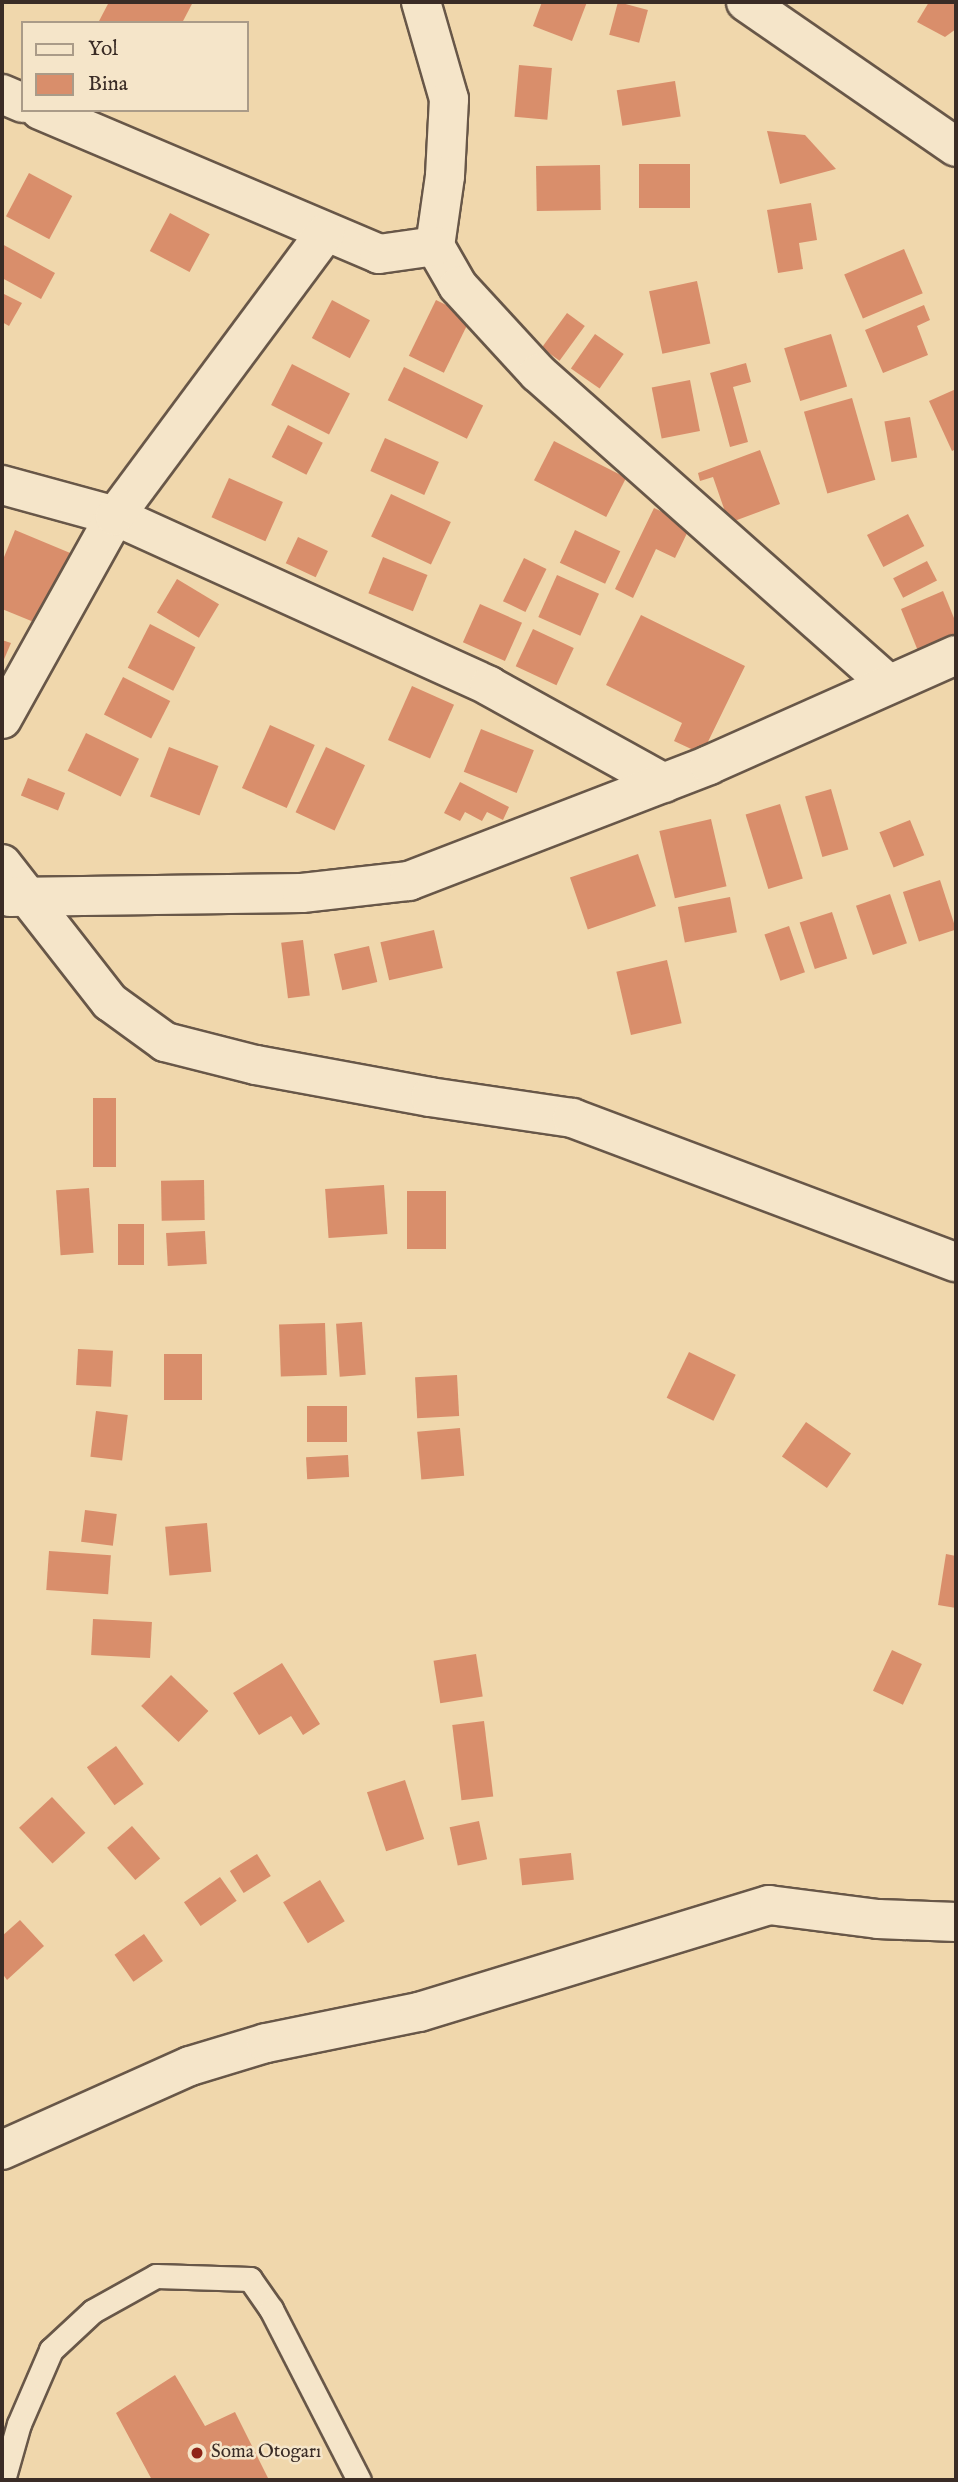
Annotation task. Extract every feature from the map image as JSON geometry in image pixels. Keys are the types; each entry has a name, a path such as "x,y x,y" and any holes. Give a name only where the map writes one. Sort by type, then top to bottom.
{"street":[{"path":"421,2 449,99 445,176 435,246 458,286 538,373 888,684"},
{"path":"746,2 952,136"},
{"path":"2,94 21,102"},
{"path":"45,112 379,254 435,246"},
{"path":"2,719 115,516 325,233"},
{"path":"2,485 115,516 489,686 664,783"},
{"path":"15,897 302,893 409,881 664,783 956,655"},
{"path":"2,864 15,897 110,1002 165,1042 256,1065 430,1097 572,1118 956,1262"},
{"path":"2,2150 190,2066 266,2043 419,2012 769,1905 878,1919 956,1922"}],"lane":[{"path":"3,2480 19,2424 51,2350 93,2311 156,2276 250,2279 271,2309 359,2480"}],"building":[{"path":"109,2 193,2 183,21 99,21"},
{"path":"542,2 587,2 572,41 533,26"},
{"path":"618,2 648,10 639,43 609,35"},
{"path":"929,2 956,2 956,29 945,37 917,22"},
{"path":"519,65 552,68 547,120 514,117"},
{"path":"675,81 681,117 622,126 617,90"},
{"path":"767,131 805,135 836,169 780,184"},
{"path":"639,164 690,164 690,208 639,208"},
{"path":"600,165 601,210 537,211 536,166"},
{"path":"29,173 72,196 49,239 6,216"},
{"path":"811,203 817,240 799,243 803,269 778,273 767,210"},
{"path":"170,213 210,234 190,272 150,251"},
{"path":"2,244 55,273 41,299 2,278"},
{"path":"904,249 923,293 863,319 844,274"},
{"path":"697,281 710,344 662,354 649,291"},
{"path":"2,293 22,303 9,326 2,322"},
{"path":"332,300 370,320 350,358 312,338"},
{"path":"436,300 471,317 444,373 409,356"},
{"path":"924,305 930,320 917,326 928,355 883,373 865,330"},
{"path":"567,313 585,326 560,361 542,348"},
{"path":"595,334 624,354 600,388 571,368"},
{"path":"831,334 847,387 800,401 784,348"},
{"path":"746,363 751,382 733,387 748,442 730,447 710,373"},
{"path":"292,364 350,394 329,434 271,405"},
{"path":"404,367 483,406 467,439 388,400"},
{"path":"690,380 700,431 662,438 652,387"},
{"path":"956,389 956,449 952,451 929,401"},
{"path":"852,398 875,480 827,493 804,412"},
{"path":"910,417 917,457 892,462 884,422"},
{"path":"288,425 323,443 306,475 272,457"},
{"path":"385,438 439,462 424,495 370,471"},
{"path":"554,441 626,478 606,517 534,480"},
{"path":"760,450 780,504 729,523 713,477 700,481 698,473"},
{"path":"229,478 283,502 265,541 212,517"},
{"path":"391,494 451,522 431,564 371,537"},
{"path":"654,508 691,525 675,558 656,549 633,598 615,589"},
{"path":"908,514 924,546 883,567 867,535"},
{"path":"15,530 75,555 46,627 2,609 2,562"},
{"path":"575,530 620,551 605,584 560,563"},
{"path":"298,537 328,551 316,577 286,563"},
{"path":"383,557 428,575 413,611 368,593"},
{"path":"524,558 546,569 525,612 503,601"},
{"path":"927,561 937,581 903,598 893,578"},
{"path":"557,575 599,594 580,636 538,617"},
{"path":"177,579 219,604 199,638 157,612"},
{"path":"943,591 956,623 956,635 918,651 901,609"},
{"path":"480,604 522,623 505,661 463,642"},
{"path":"641,615 745,666 702,754 674,741 682,723 606,685"},
{"path":"150,624 195,647 173,691 128,668"},
{"path":"533,629 574,648 556,685 516,666"},
{"path":"2,640 11,643 2,664"},
{"path":"123,677 170,701 151,738 104,714"},
{"path":"412,686 454,705 430,759 388,740"},
{"path":"270,725 315,745 287,808 242,788"},
{"path":"481,729 534,750 517,793 464,772"},
{"path":"86,733 139,759 121,797 68,771"},
{"path":"169,747 218,766 199,815 150,796"},
{"path":"326,747 365,765 335,830 296,812"},
{"path":"28,778 65,793 58,811 21,796"},
{"path":"460,782 509,807 503,820 487,812 482,821 465,812 460,821 444,813"},
{"path":"831,789 848,850 822,857 805,796"},
{"path":"780,804 803,879 768,889 746,815"},
{"path":"711,819 727,886 675,898 659,831"},
{"path":"910,820 924,855 894,868 879,832"},
{"path":"638,854 656,906 588,929 570,877"},
{"path":"940,880 956,929 919,942 903,892"},
{"path":"890,894 907,943 873,955 856,906"},
{"path":"730,897 737,932 685,942 678,907"},
{"path":"832,912 847,959 815,969 800,923"},
{"path":"789,926 805,972 780,981 764,934"},
{"path":"434,930 443,968 389,980 380,942"},
{"path":"303,940 310,996 288,998 281,943"},
{"path":"369,946 377,982 342,990 334,954"},
{"path":"667,960 682,1023 631,1035 616,972"},
{"path":"93,1098 116,1098 116,1167 93,1167"},
{"path":"204,1180 205,1220 162,1221 161,1181"},
{"path":"384,1185 387,1234 329,1238 325,1189"},
{"path":"89,1188 94,1253 61,1255 56,1190"},
{"path":"407,1191 446,1191 446,1249 407,1249"},
{"path":"118,1224 144,1224 144,1265 118,1265"},
{"path":"205,1231 207,1264 168,1266 166,1233"},
{"path":"362,1322 366,1375 340,1377 336,1324"},
{"path":"325,1323 327,1375 281,1377 279,1325"},
{"path":"78,1349 113,1351 111,1387 76,1385"},
{"path":"689,1352 736,1375 713,1421 667,1398"},
{"path":"164,1354 202,1354 202,1400 164,1400"},
{"path":"457,1375 459,1416 417,1418 415,1377"},
{"path":"307,1406 347,1406 347,1442 307,1442"},
{"path":"96,1411 128,1415 122,1461 90,1457"},
{"path":"806,1422 851,1454 827,1488 782,1456"},
{"path":"460,1428 464,1476 421,1480 417,1432"},
{"path":"348,1455 349,1477 307,1479 306,1457"},
{"path":"85,1510 117,1514 113,1546 81,1542"},
{"path":"207,1523 211,1572 169,1575 165,1527"},
{"path":"49,1551 111,1555 108,1594 46,1590"},
{"path":"946,1554 956,1556 956,1608 938,1605"},
{"path":"93,1619 152,1622 150,1658 91,1655"},
{"path":"892,1650 922,1664 903,1705 873,1691"},
{"path":"476,1654 483,1696 440,1703 434,1661"},
{"path":"282,1663 320,1724 303,1735 291,1716 259,1735 233,1693"},
{"path":"171,1675 208,1711 179,1742 141,1706"},
{"path":"484,1721 493,1796 462,1800 452,1725"},
{"path":"116,1746 144,1784 115,1805 87,1767"},
{"path":"405,1780 424,1839 386,1851 367,1792"},
{"path":"52,1797 85,1833 53,1864 19,1828"},
{"path":"479,1821 487,1859 458,1865 450,1827"},
{"path":"132,1826 160,1858 135,1880 107,1848"},
{"path":"571,1853 574,1880 522,1885 519,1858"},
{"path":"257,1854 271,1876 244,1893 230,1871"},
{"path":"220,1877 237,1901 201,1926 184,1902"},
{"path":"320,1880 345,1921 308,1943 283,1902"},
{"path":"20,1920 44,1946 7,1980 2,1973 2,1936"},
{"path":"144,1934 163,1961 133,1982 115,1955"},
{"name":"Soma Otogarı","path":"175,2375 205,2426 235,2412 269,2480 152,2480 116,2413"}],"place":[{"name":"Soma Otogarı","path":"197,2453"}]}
